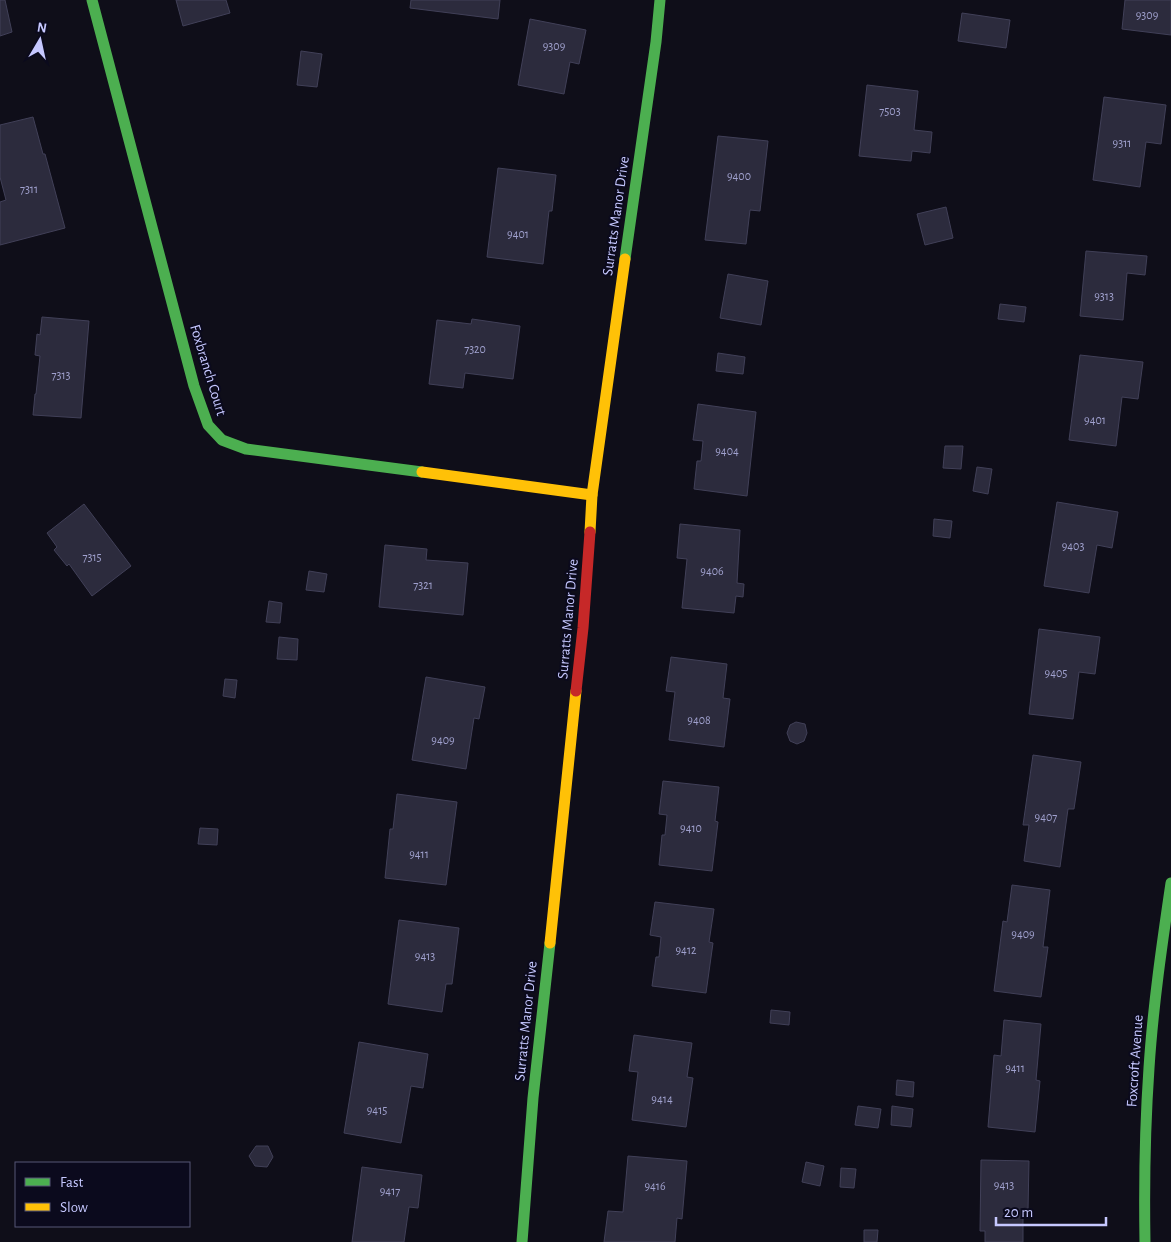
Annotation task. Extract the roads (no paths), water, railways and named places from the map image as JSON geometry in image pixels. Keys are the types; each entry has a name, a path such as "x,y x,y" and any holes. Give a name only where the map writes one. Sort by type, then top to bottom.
{"street":[{"name":"Foxbranch Court","path":"92,0 194,386 208,425 222,440 246,449 592,495"},
{"name":"Surratts Manor Drive","path":"522,1242 533,1098 583,628 592,495 656,42 660,0"},
{"name":"Foxcroft Avenue","path":"1145,1242 1144,1182 1147,1095 1154,1011 1171,883"}]}
